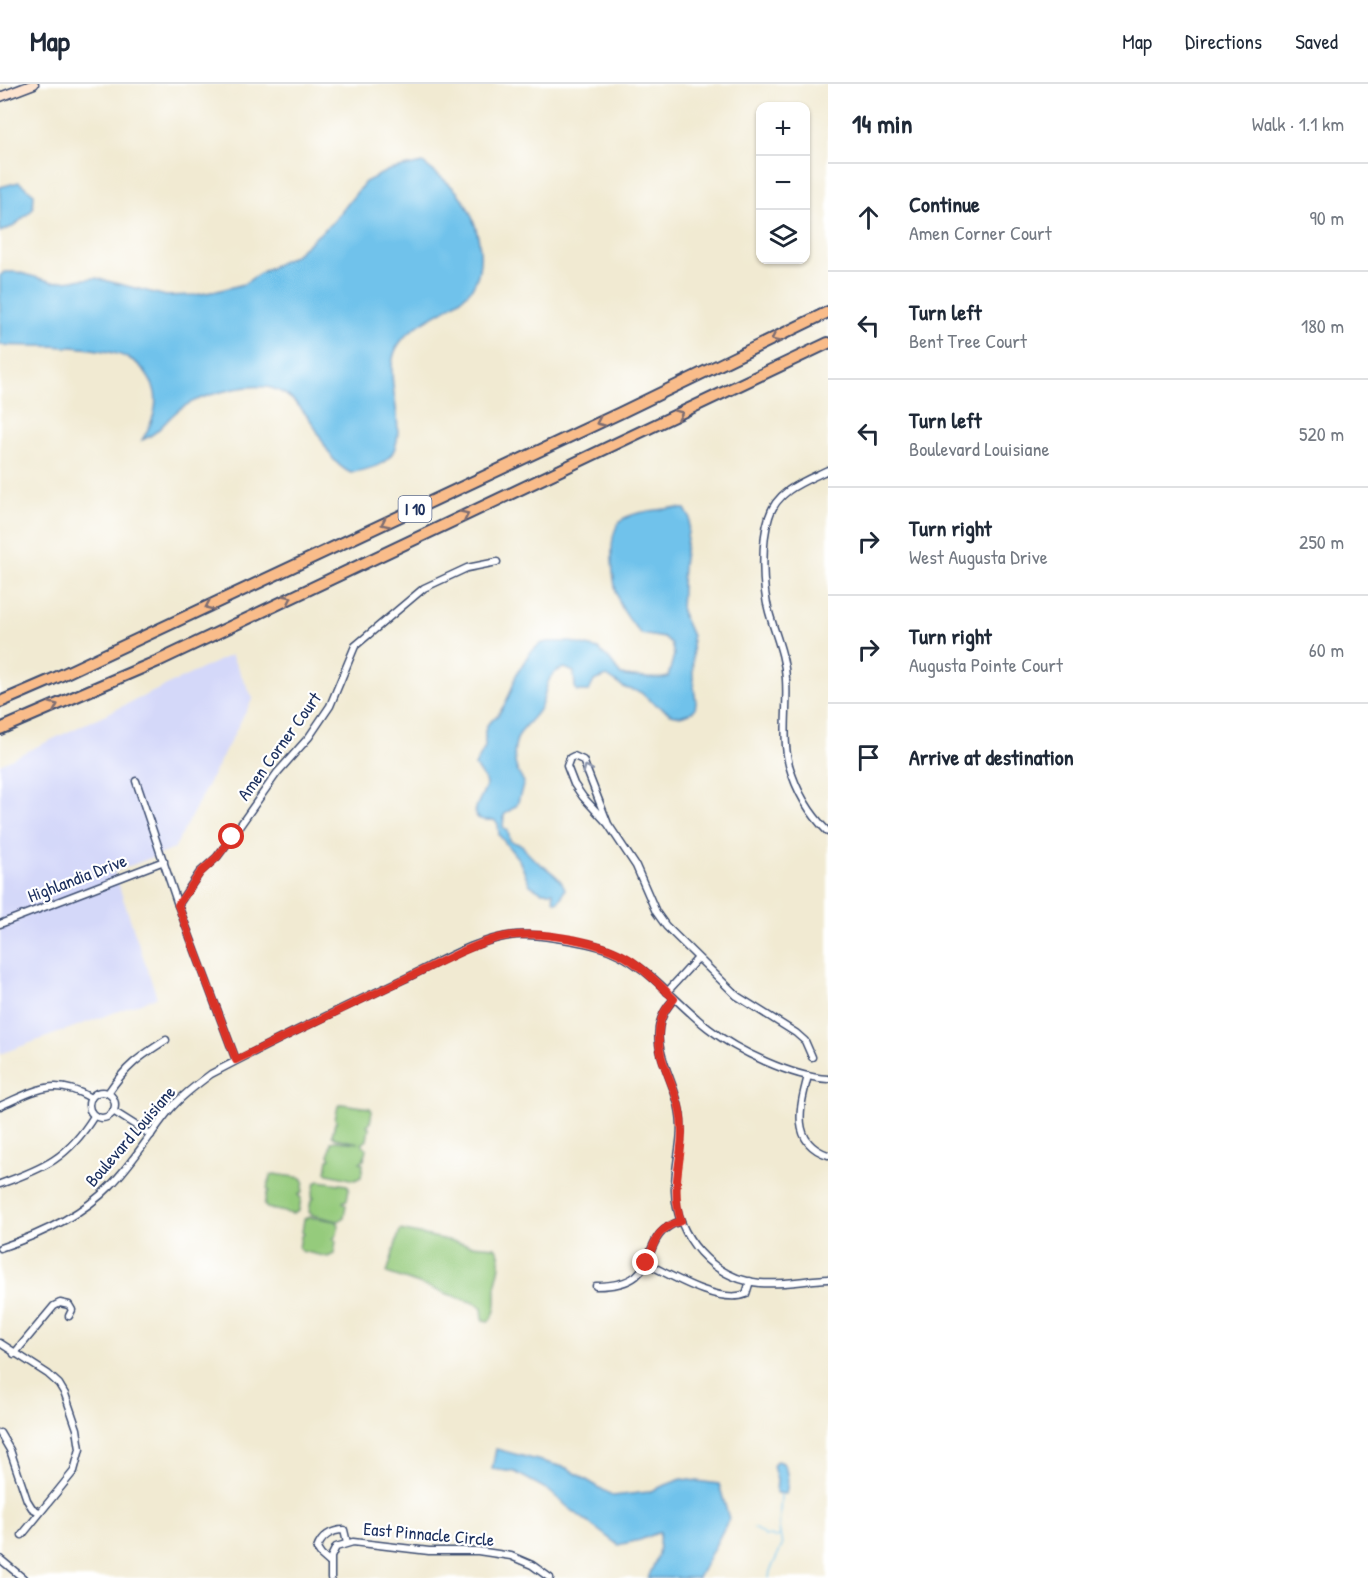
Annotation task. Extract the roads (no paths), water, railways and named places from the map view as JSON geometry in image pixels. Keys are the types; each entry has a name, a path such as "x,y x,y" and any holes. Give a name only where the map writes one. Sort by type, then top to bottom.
{"highway":[{"name":"I 10","path":"0,702 620,413 828,312"},
{"name":"I 10","path":"0,729 158,661 828,344"}],"street":[{"path":"0,97 34,84"},
{"path":"828,470 790,488 774,506 765,534 763,583 786,677 786,740 789,764 808,806 828,832"},
{"name":"Amen Corner Court","path":"178,905 200,873 217,857 277,773 309,737 330,706 355,646 424,588 467,568 497,562"},
{"path":"608,824 583,760 574,756 570,758 567,766 574,784 608,824 636,866 656,912 666,926 737,996 805,1041 812,1057"},
{"path":"136,781 178,905 236,1060"},
{"name":"Highlandia Drive","path":"0,924 164,861"},
{"name":"Boulevard Louisiane","path":"0,1248 22,1241 60,1222 109,1187 128,1166 168,1111 210,1074 489,940 516,935 543,936 590,943 610,949 629,959 710,1030 767,1062 808,1076 828,1078"},
{"path":"667,992 698,958"},
{"path":"674,999 665,1009 658,1033 660,1051 680,1112 682,1134 675,1192 681,1221 688,1237 709,1261 741,1279 787,1283 828,1279"},
{"path":"108,1093 137,1058 166,1040"},
{"path":"808,1076 799,1118 802,1132 818,1152 828,1155"},
{"path":"0,1106 46,1087 58,1085 70,1087 90,1098"},
{"path":"99,1092 108,1093 114,1101 113,1112 106,1118 94,1116 89,1108 90,1098 99,1092"},
{"path":"113,1112 151,1135"},
{"path":"0,1184 40,1169 58,1158 72,1146 94,1116"},
{"path":"596,1287 614,1287 626,1284 635,1278 646,1263 658,1234 664,1228 681,1221"},
{"path":"646,1263 695,1287 731,1298 746,1294 750,1281"},
{"path":"14,1354 54,1306 60,1303 69,1305 72,1310 69,1316"},
{"path":"0,1343 48,1374 59,1384 77,1429 80,1449 74,1471 22,1535"},
{"path":"0,1356 7,1349"},
{"path":"0,1433 10,1450 27,1500 32,1508 39,1512"},
{"path":"331,1578 330,1563 317,1549 319,1543 334,1530 344,1530 347,1543"},
{"name":"East Pinnacle Circle","path":"330,1563 336,1548 352,1542 429,1551 478,1551 510,1556 532,1565 550,1578"},
{"path":"0,1560 23,1578"}],"water":[{"path":"423,163 450,185 465,203 475,226 480,265 477,277 468,292 457,302 416,327 402,339 397,347 392,376 398,426 397,441 392,453 375,467 351,473 343,468 331,455 298,405 281,392 267,387 227,390 200,399 180,409 158,430 142,440 150,426 156,403 154,387 135,362 119,355 86,348 0,345 0,276 4,272 17,272 53,282 96,278 166,296 195,295 244,284 295,255 334,221 365,182 389,170"},
{"path":"19,182 34,194 33,209 14,226 0,232 0,187"},
{"path":"671,508 685,509 690,518 683,565 681,611 692,636 695,709 680,716 671,714 640,692 625,688 607,676 594,681 589,691 577,691 574,672 565,668 553,674 547,684 540,708 522,730 516,742 515,763 524,782 517,805 504,815 503,827 508,831 510,841 522,845 526,852 562,883 565,889 557,902 554,900 553,892 542,892 530,885 519,860 499,835 498,824 494,820 484,820 475,815 477,804 486,786 485,780 475,766 485,747 485,731 487,725 498,715 505,704 516,675 529,654 540,644 571,642 598,649 621,675 668,677 674,655 671,643 664,638 641,634 624,612 615,586 612,548 617,527 622,520 638,513"},
{"path":"496,1449 567,1468 613,1496 648,1492 681,1479 719,1484 729,1519 698,1578 648,1578 658,1555 660,1532 618,1545 548,1490 515,1472 492,1469"},
{"path":"777,1461 783,1463 786,1471 788,1482 786,1494 776,1493 777,1480 773,1466"}],"waterway":[{"path":"769,1578 782,1546 779,1528 781,1495"},
{"path":"754,1528 765,1536 780,1535"}]}
